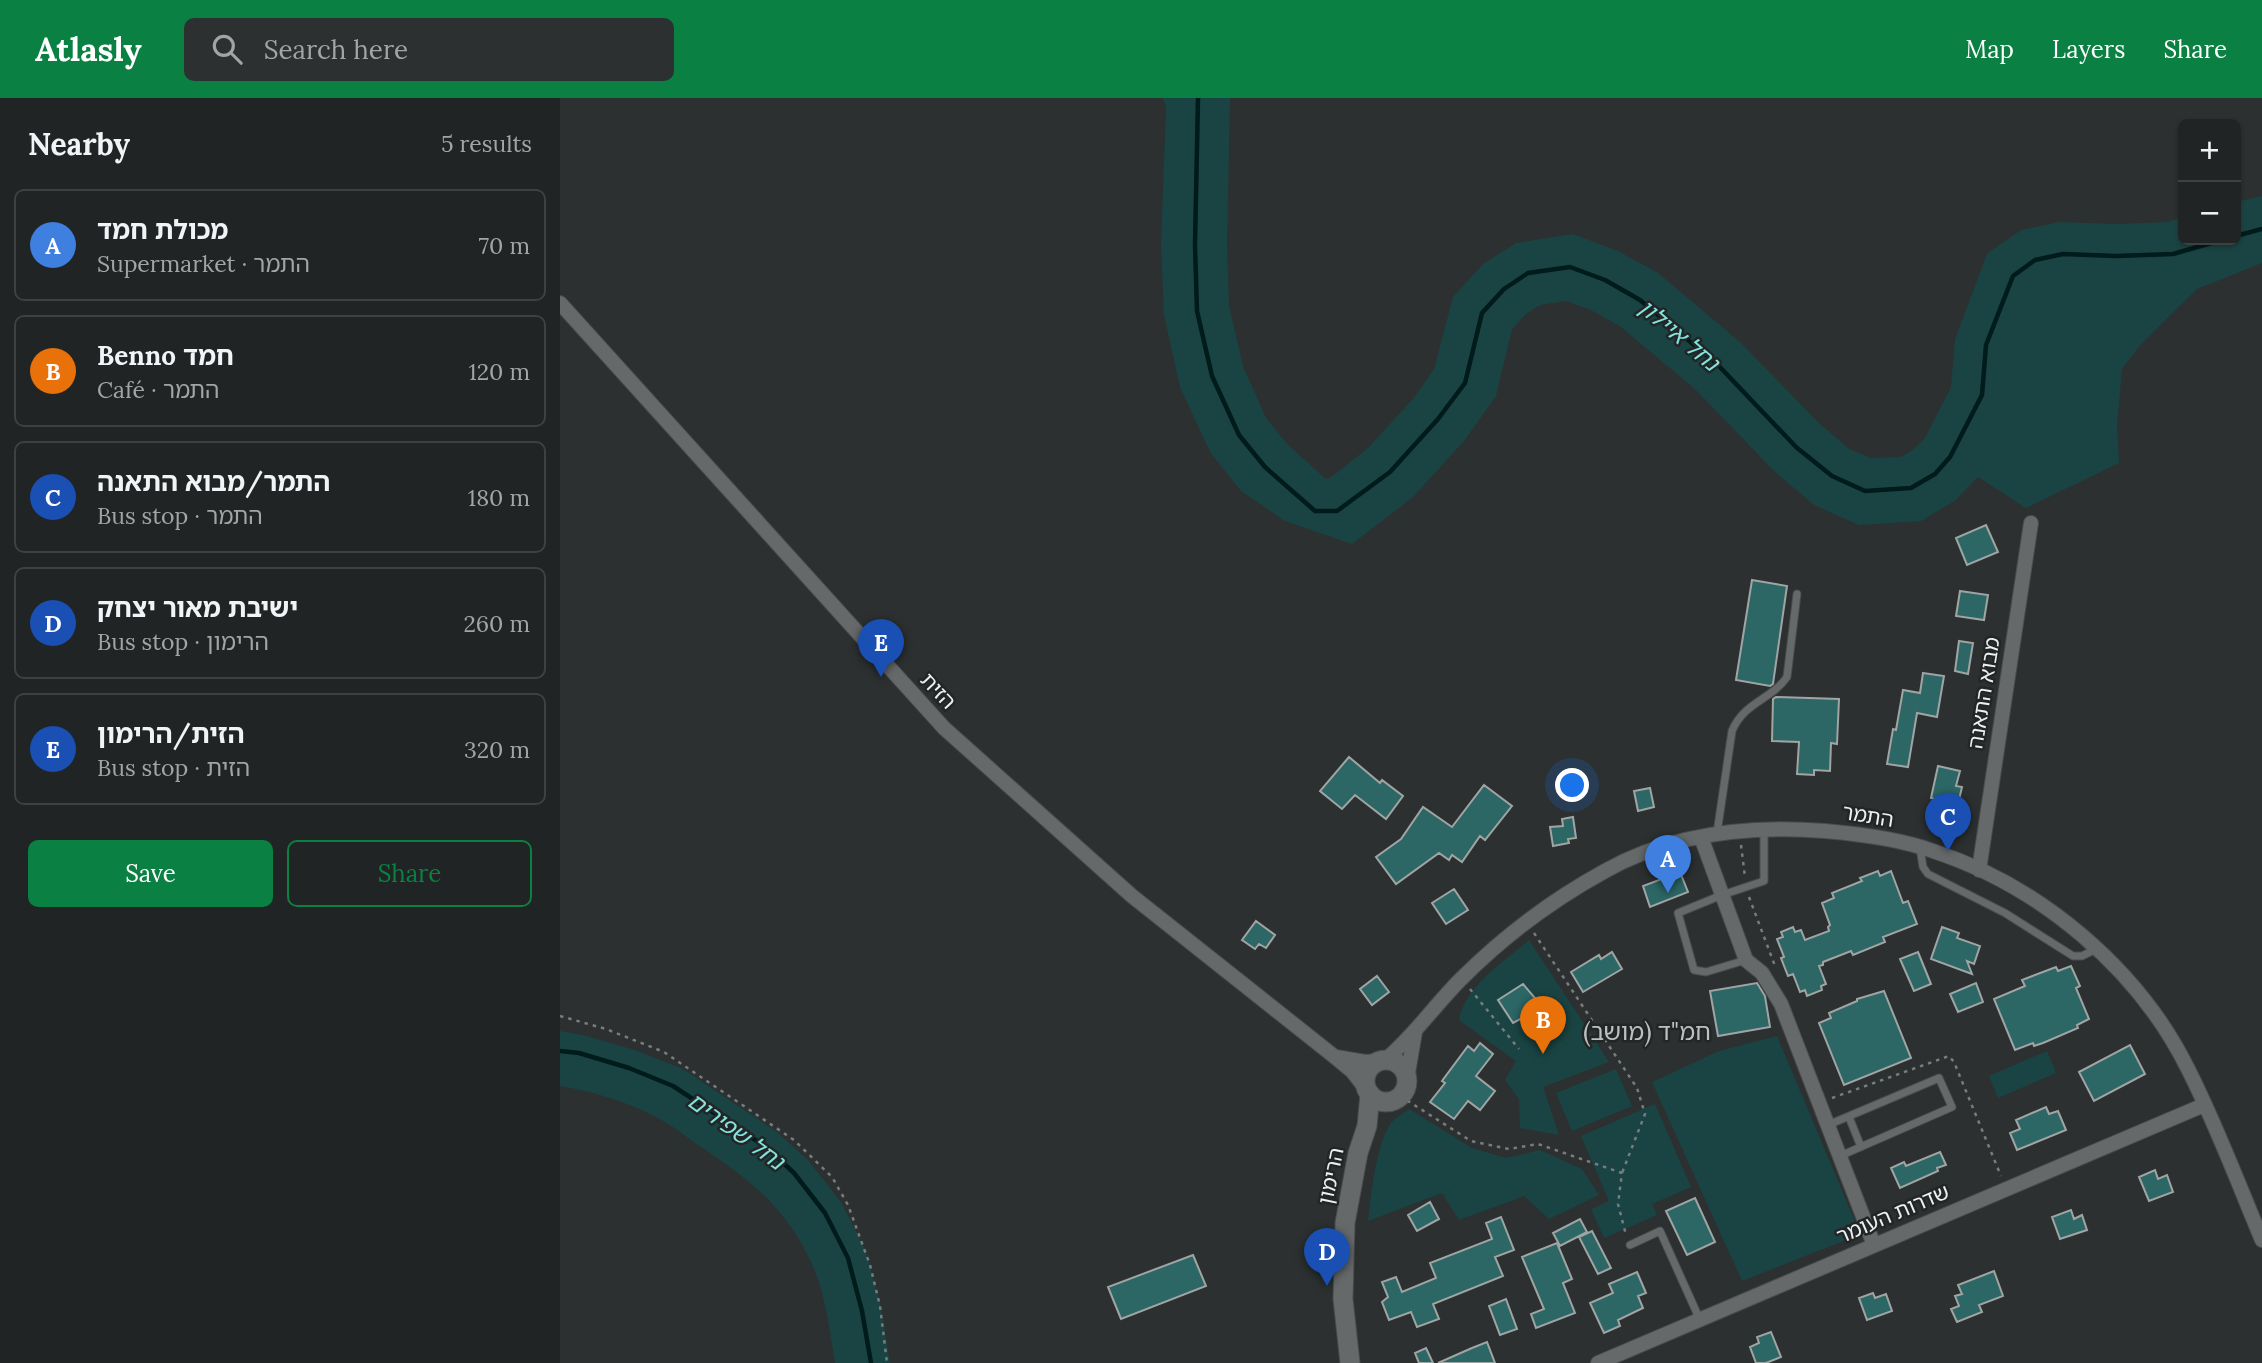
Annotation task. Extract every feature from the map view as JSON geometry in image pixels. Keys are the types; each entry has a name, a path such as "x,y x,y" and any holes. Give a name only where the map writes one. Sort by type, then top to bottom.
{"street":[{"name":"הזית","path":"560,303 944,728 1132,895 1352,1071 1386,1092"},
{"name":"מבוא התאנה","path":"1979,870 2031,523"},
{"name":"התמר","path":"1382,1060 1416,1031 1462,979 1526,922 1641,853 1717,833 1764,830 1839,832 1920,847 1979,870 2041,903 2096,949 2140,996 2188,1067 2262,1240"},
{"path":"1701,836 1746,960 1762,973 1771,985 1874,1245"},
{"path":"1386,1092 1416,1031"},
{"path":"1335,1057 1365,1062 1382,1060 1399,1064 1404,1069 1386,1092"},
{"name":"הרימון","path":"1350,1363 1343,1299 1345,1223 1358,1153 1367,1126 1386,1092 1365,1082 1368,1069 1382,1060"},
{"name":"שדרות העומר","path":"1598,1363 2204,1105"}],"lane":[{"path":"1717,833 1732,732 1737,719 1745,710 1780,687 1787,677 1797,594"},
{"path":"1746,960 1706,972 1695,970 1678,913 1764,881 1764,830"},
{"path":"1920,847 1923,867 1928,874 2006,913 2074,957 2082,957 2096,949"},
{"path":"1828,1125 1939,1078 1952,1107 1839,1156"},
{"path":"1849,1116 1861,1147"},
{"path":"1630,1245 1660,1231 1700,1320"}],"path":[{"path":"1739,831 1752,909 1778,972"},
{"path":"1526,922 1637,1088 1645,1114 1622,1173 1618,1204 1630,1245"},
{"path":"1462,979 1519,1049"},
{"path":"560,1016 606,1029 664,1052 794,1140 832,1177 848,1205 870,1265 880,1306 887,1363"},
{"path":"1819,1103 1949,1056 1954,1062 2006,1189"},
{"path":"1386,1092 1471,1140 1509,1149 1538,1144 1622,1173"}],"shaded area":[{"path":"1163,98 1230,98 1227,245 1229,306 1243,366 1266,418 1288,445 1326,479 1368,448 1413,399 1434,369 1453,297 1483,264 1516,243 1573,234 1618,251 1658,273 1740,342 1819,423 1849,449 1871,458 1901,457 1925,438 1951,387 1955,339 1987,254 2021,230 2060,222 2116,224 2168,222 2178,219 2178,245 2241,245 2241,201 2262,196 2262,263 2197,289 2141,344 2122,369 2117,425 2119,463 2026,508 1978,477 1956,500 1921,521 1859,525 1814,505 1774,471 1695,389 1621,327 1591,310 1566,301 1540,305 1526,314 1512,329 1496,396 1464,441 1413,497 1352,544 1285,521 1241,491 1210,452 1180,387 1164,315 1161,245 1166,108"},
{"path":"1529,940 1609,1062 1543,1087 1559,1135 1520,1128 1519,1099 1505,1080 1516,1061 1459,1020 1469,996 1477,986"},
{"path":"560,1031 635,1050 683,1069 777,1132 808,1160 841,1202 866,1251 881,1307 890,1363 835,1363 818,1280 804,1248 781,1214 736,1172 662,1120 609,1098 560,1086"},
{"path":"1777,1036 1854,1219 1853,1231 1848,1239 1742,1281 1652,1082 1719,1051"},
{"path":"2047,1051 2056,1073 1998,1098 1989,1076"},
{"path":"1616,1069 1632,1106 1572,1131 1556,1093"},
{"path":"1655,1104 1691,1187 1652,1204 1657,1215 1604,1238 1591,1209 1609,1201 1581,1136"},
{"path":"1409,1109 1472,1148 1506,1158 1540,1150 1582,1169 1599,1195 1549,1219 1524,1196 1459,1220 1442,1193 1368,1221 1375,1170 1386,1132 1397,1117"}],"building":[{"path":"1986,525 1998,552 1967,565 1956,538"},
{"path":"1752,580 1787,586 1773,684 1770,686 1736,680"},
{"path":"1960,591 1988,595 1984,620 1956,616"},
{"path":"1959,641 1973,643 1968,674 1955,671"},
{"path":"1923,673 1944,676 1937,717 1917,713 1908,767 1887,764 1903,690 1920,693"},
{"path":"1773,699 1839,699 1837,744 1831,743 1830,771 1814,770 1814,775 1797,774 1799,742 1772,741"},
{"path":"1349,757 1380,783 1382,780 1403,796 1386,819 1355,795 1342,809 1320,791"},
{"path":"1938,766 1960,771 1956,786 1962,787 1958,804 1931,798"},
{"path":"1484,785 1512,806 1485,840 1480,836 1462,862 1452,855 1449,860 1439,853 1396,884 1376,857 1401,839 1423,807 1452,827"},
{"path":"1650,788 1654,807 1638,811 1634,791"},
{"path":"1573,817 1576,838 1568,839 1569,843 1553,846 1550,827 1563,826 1562,819"},
{"path":"1878,871 1880,876 1891,871 1903,903 1908,901 1917,924 1883,937 1885,942 1853,955 1851,951 1823,962 1823,965 1819,966 1826,984 1821,986 1822,990 1807,996 1805,990 1800,992 1793,974 1788,976 1781,958 1784,957 1777,939 1783,937 1781,932 1793,927 1795,932 1801,930 1805,940 1829,931 1830,925 1822,903 1834,898 1832,893 1862,881 1860,878"},
{"path":"1680,872 1688,892 1650,907 1643,886"},
{"path":"1454,889 1468,910 1446,924 1432,903"},
{"path":"1256,921 1275,935 1266,948 1259,944 1255,949 1242,940"},
{"path":"1942,927 1959,933 1957,938 1980,946 1974,964 1967,961 1972,974 1931,959"},
{"path":"1612,952 1622,969 1583,992 1571,972 1599,955 1601,959"},
{"path":"1918,952 1931,984 1914,991 1900,959"},
{"path":"2071,966 2080,986 2076,988 2089,1019 2077,1025 2078,1028 2043,1043 2034,1046 2033,1043 2015,1050 1994,999 2025,986 2022,980 2056,967 2058,971"},
{"path":"1377,976 1389,992 1372,1005 1360,989"},
{"path":"1757,983 1765,996 1770,1027 1718,1036 1710,991"},
{"path":"1976,983 1983,1002 1958,1012 1950,994"},
{"path":"1523,984 1552,1018 1536,1029 1526,1016 1513,1023 1498,1000"},
{"path":"1884,991 1911,1058 1844,1085 1819,1023 1831,1018 1829,1013 1857,999"},
{"path":"1480,1043 1493,1054 1476,1076 1495,1091 1480,1110 1468,1101 1454,1119 1430,1102 1468,1046 1474,1051"},
{"path":"2130,1045 2145,1074 2094,1101 2079,1072"},
{"path":"2046,1107 2049,1114 2058,1111 2066,1130 2017,1150 2010,1133 2020,1129 2016,1120"},
{"path":"1940,1152 1946,1165 1900,1188 1891,1168 1904,1162 1906,1166"},
{"path":"2155,1170 2158,1179 2167,1175 2173,1192 2149,1201 2139,1177"},
{"path":"1695,1198 1715,1242 1687,1255 1666,1211"},
{"path":"1430,1202 1439,1219 1417,1231 1408,1215"},
{"path":"2071,1210 2074,1219 2082,1215 2087,1230 2060,1239 2052,1217"},
{"path":"1501,1217 1514,1250 1495,1257 1503,1276 1433,1304 1439,1319 1417,1327 1411,1312 1389,1320 1382,1302 1388,1297 1382,1282 1396,1277 1402,1292 1436,1278 1430,1263 1492,1239 1486,1223"},
{"path":"1580,1219 1587,1232 1560,1246 1553,1233"},
{"path":"1592,1231 1611,1268 1598,1274 1579,1237"},
{"path":"1557,1243 1572,1279 1563,1283 1575,1313 1536,1328 1531,1314 1544,1309 1522,1257"},
{"path":"1193,1255 1206,1286 1121,1319 1108,1287"},
{"path":"1994,1271 2003,1296 1979,1305 1982,1312 1957,1322 1951,1309 1959,1306 1955,1296 1962,1294 1958,1285"},
{"path":"1637,1272 1646,1293 1638,1296 1643,1308 1618,1320 1620,1326 1604,1333 1590,1303 1613,1293 1609,1284"},
{"path":"1873,1293 1875,1298 1886,1294 1892,1311 1867,1320 1859,1298"},
{"path":"1506,1299 1517,1329 1500,1335 1489,1306"},
{"path":"1771,1332 1781,1357 1766,1363 1756,1363 1750,1347 1759,1343 1757,1337"},
{"path":"1487,1342 1495,1363 1438,1363 1472,1348"},
{"path":"1426,1348 1433,1363 1419,1363 1415,1353"}],"waterway":[{"name":"נחל איילון","path":"1198,98 1195,245 1197,311 1212,376 1239,435 1265,467 1315,511 1337,511 1390,472 1438,419 1465,383 1482,313 1504,289 1528,273 1570,267 1605,280 1640,300 1718,365 1796,447 1832,476 1865,491 1911,488 1935,474 1950,457 1982,395 1986,345 2013,276 2035,260 2063,254 2173,254 2204,245"},
{"name":"נחל איילון","path":"2241,235 2262,229"},
{"name":"נחל שפירים","path":"560,1051 579,1053 629,1068 673,1086 766,1147 794,1173 825,1213 848,1258 862,1311 871,1363"}],"place":[{"name":"הזית/הרימון","path":"881,677"},
{"name":"התמר/מבוא התאנה","path":"1948,851"},
{"name":"מכולת חמד","path":"1668,893"},
{"name":"Benno חמד","path":"1543,1054"},
{"name":"ישיבת מאור יצחק","path":"1327,1286"}],"district":[{"name":"חמ\"ד (מושב)","path":"1647,1032"}]}
